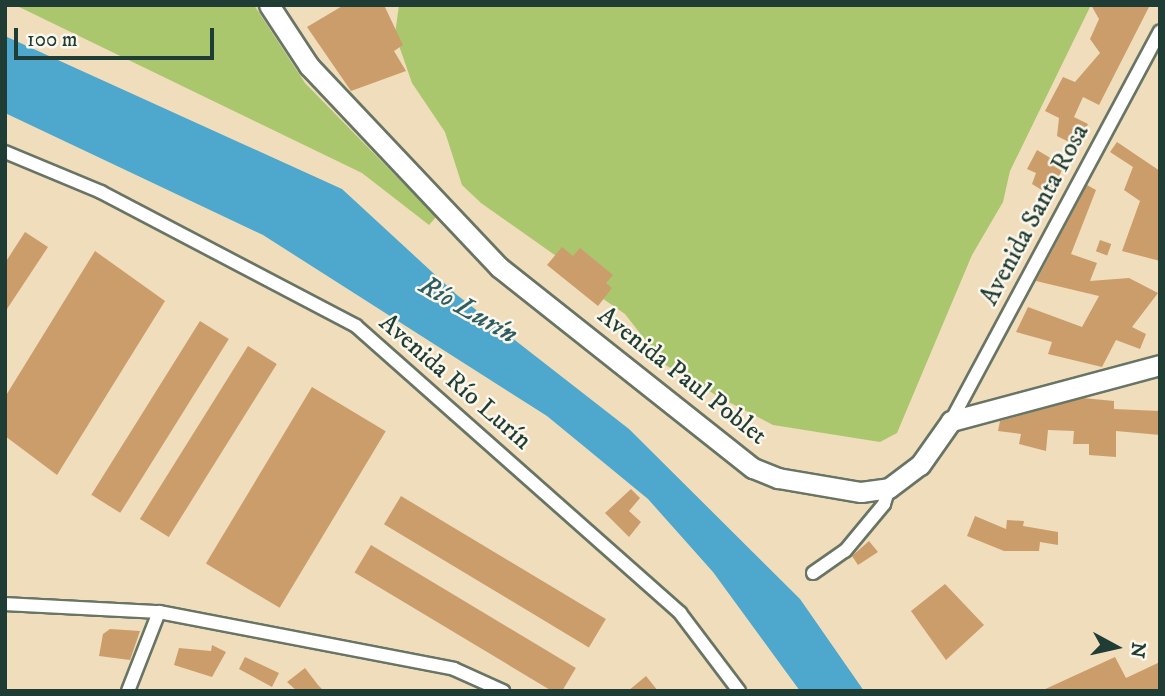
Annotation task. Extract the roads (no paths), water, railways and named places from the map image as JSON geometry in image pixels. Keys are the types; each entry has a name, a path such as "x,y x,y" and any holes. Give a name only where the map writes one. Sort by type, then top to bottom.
{"main road":[{"name":"Avenida Paul Poblet","path":"269,5 309,66 499,267 754,468 821,488 889,488"},
{"path":"889,488 920,465 951,421 1160,365"}],"street":[{"name":"Avenida Santa Rosa","path":"951,421 1159,33"},
{"name":"Avenida Río Lurín","path":"5,152 101,192 356,327 680,613 739,691"},
{"path":"813,573 845,551 884,504 889,488"},
{"path":"5,604 159,612 454,668 503,691"},
{"path":"128,691 159,612"}],"water":[{"name":"Río Lurín","path":"5,36 342,189 457,295 629,429 800,599 864,691 800,691 713,572 648,499 547,416 263,235 5,113"}]}
